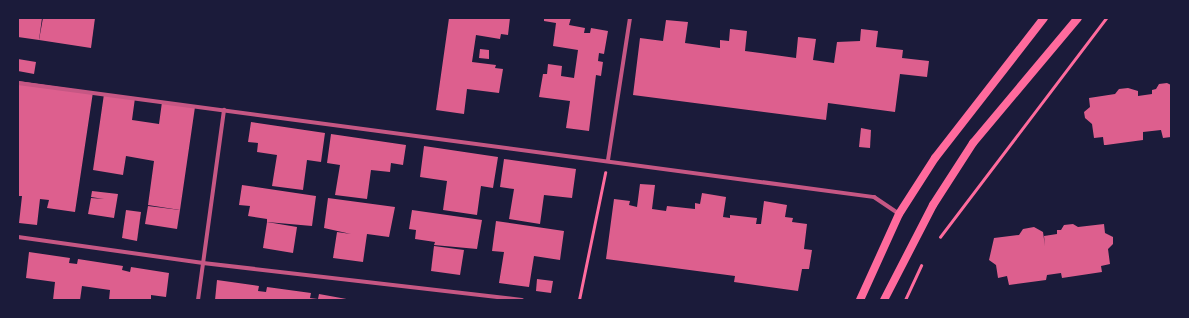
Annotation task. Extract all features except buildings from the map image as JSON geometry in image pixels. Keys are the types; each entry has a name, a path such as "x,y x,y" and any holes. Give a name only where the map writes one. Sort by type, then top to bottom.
{"main road":[{"path":"860,300 899,214 935,158 1044,18"},
{"path":"884,300 933,205 973,143 1078,18"}],"street":[{"path":"608,160 630,18"},
{"path":"18,83 608,160 874,197 899,214"},
{"path":"198,300 224,110"},
{"path":"18,237 203,263 522,300"}],"path":[{"path":"940,237 1106,18"},
{"path":"579,300 608,160"},
{"path":"905,300 921,265"}]}
